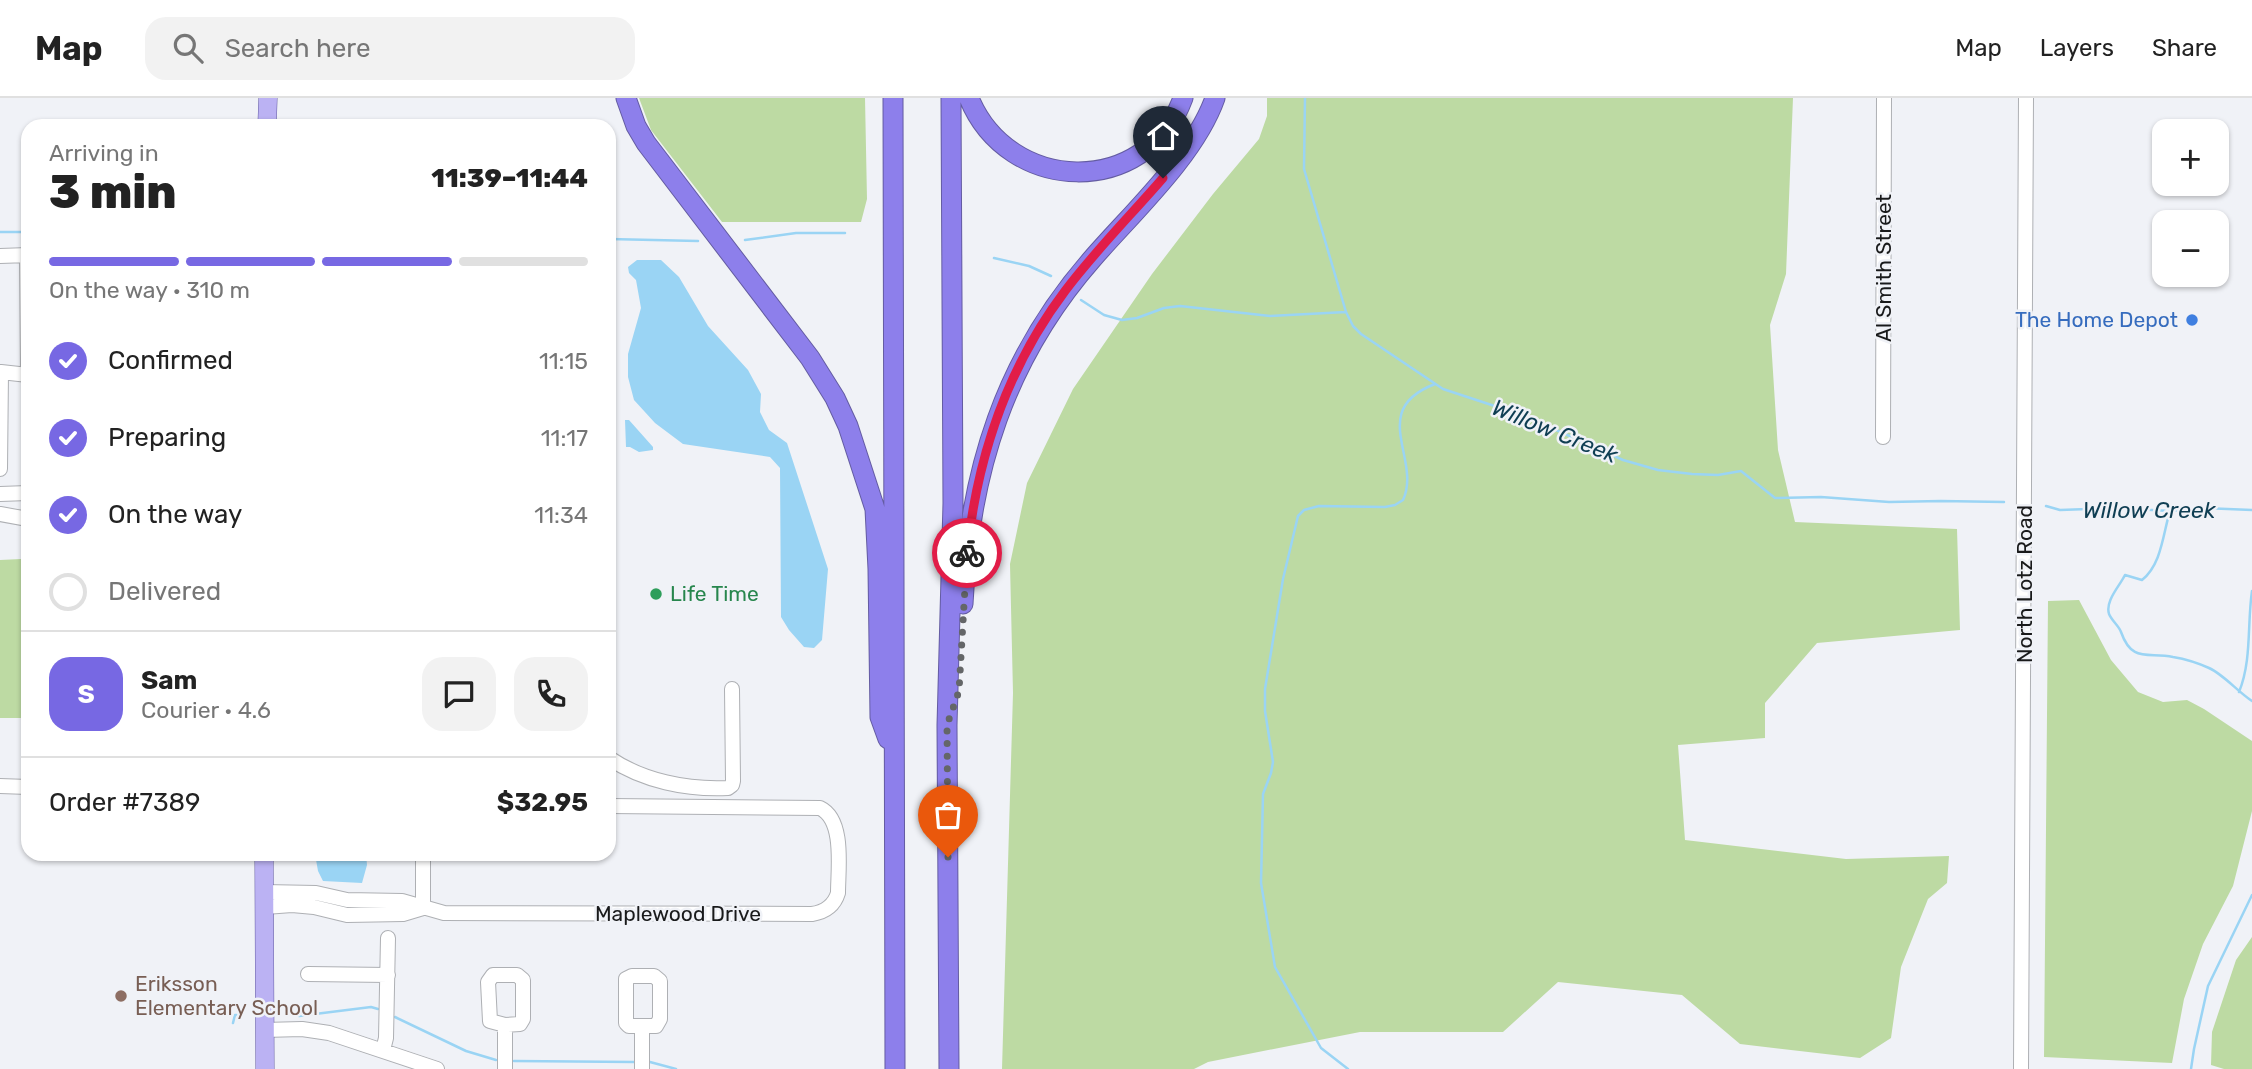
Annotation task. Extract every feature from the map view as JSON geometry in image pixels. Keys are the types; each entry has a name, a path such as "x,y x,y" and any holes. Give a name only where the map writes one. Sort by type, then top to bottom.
{"highway":[{"path":"626,98 636,126 646,143 817,367 848,426 875,509 880,717 893,753"},
{"path":"893,98 895,1069"},
{"path":"949,1069 947,725 953,503 951,98"},
{"path":"968,98 986,129 1011,152 1048,169 1080,173 1108,168 1139,154 1163,133 1183,98"},
{"path":"947,725 959,691 964,580 973,504 984,455 1008,388 1044,321 1066,290 1186,151 1204,125 1214,98"}],"main road":[{"path":"267,119 268,98"},
{"path":"264,861 265,1069"}],"street":[{"name":"Al Smith Street","path":"1883,437 1884,98"},
{"name":"North Lotz Road","path":"2021,1069 2026,98"},
{"path":"0,256 21,255"},
{"path":"0,469 0,372 21,374"},
{"path":"0,494 21,494"},
{"path":"0,514 21,518"},
{"path":"616,762 657,780 679,785 728,788 733,781 732,689"},
{"path":"0,786 21,787"},
{"name":"Maplewood Drive","path":"265,900 347,915 403,914 423,908 444,914 820,913 832,904 838,893 835,822 826,811 814,806 616,806"},
{"path":"423,861 423,908"},
{"path":"383,1050 386,1038 388,938"},
{"path":"308,974 388,975"},
{"path":"505,1025 505,1069"},
{"path":"642,1026 642,1069"},
{"path":"264,1030 313,1030 437,1069"}],"green space":[{"path":"639,98 865,98 867,199 861,222 722,222 651,130"},
{"path":"1267,98 1793,98 1786,274 1770,325 1778,450 1795,522 1957,529 1960,630 1817,643 1765,703 1765,738 1678,745 1685,840 1846,859 1949,856 1947,883 1928,899 1901,967 1891,1038 1860,1058 1740,1044 1682,995 1558,982 1503,1032 1360,1032 1208,1062 1194,1069 1002,1069 1013,693 1010,564 1027,483 1073,389 1152,274 1259,139 1267,116"},
{"path":"21,559 21,718 0,718 0,560"},
{"path":"2079,600 2111,660 2138,692 2163,702 2187,700 2252,741 2252,811 2233,886 2203,944 2184,999 2172,1063 2044,1057 2048,601"},
{"path":"2252,937 2252,1069 2224,1069 2211,1065 2212,1032 2236,960"}],"water":[{"path":"637,260 661,260 679,277 708,326 748,370 761,394 760,412 769,430 787,443 828,569 822,640 814,648 804,647 781,617 780,468 770,457 683,444 655,423 634,400 628,377 628,354 641,308 636,280 629,273 628,267"},
{"path":"625,420 629,420 653,450 639,452 626,447"},
{"path":"316,861 367,861 362,883 323,881"}],"waterway":[{"name":"Willow Creek","path":"1305,98 1304,169 1346,312 1353,326 1361,334 1443,389 1525,416 1623,460 1658,470 1718,475 1741,471 1775,498 2004,502"},
{"path":"0,232 21,232"},
{"path":"745,240 796,233 845,233"},
{"path":"616,239 698,241"},
{"path":"994,258 1029,266 1051,276"},
{"path":"1081,300 1104,315 1122,320 1180,306 1270,316 1346,312"},
{"path":"1348,1069 1321,1048 1275,967 1261,883 1263,794 1273,762 1265,711 1265,689 1283,579 1298,516 1304,510 1319,506 1385,507 1403,500 1407,484 1400,421 1404,407 1415,395 1435,384"},
{"name":"Willow Creek","path":"2046,506 2060,510 2252,510"},
{"path":"2170,511 2154,566 2142,580 2125,575 2111,599 2109,614 2125,642 2135,652 2178,658 2205,666 2220,674 2252,701"},
{"path":"2239,692 2248,655 2252,591"},
{"path":"2191,1069 2208,986 2252,895"},
{"path":"299,1016 371,1007 378,1009"},
{"path":"233,1023 235,1015 239,1015"},
{"path":"395,1017 466,1051 496,1060"},
{"path":"514,1061 634,1062"},
{"path":"650,1062 676,1069"}],"way so far":[{"path":"948,857 947,725 959,691 967,553"}],"place":[{"name":"The Home Depot","path":"2192,320"},
{"name":"Life Time","path":"656,594"},
{"name":"Eriksson Elementary School","path":"121,996"}],"route":[{"path":"967,553 973,504 984,455 1008,388 1026,352 1066,290 1163,178"}]}
